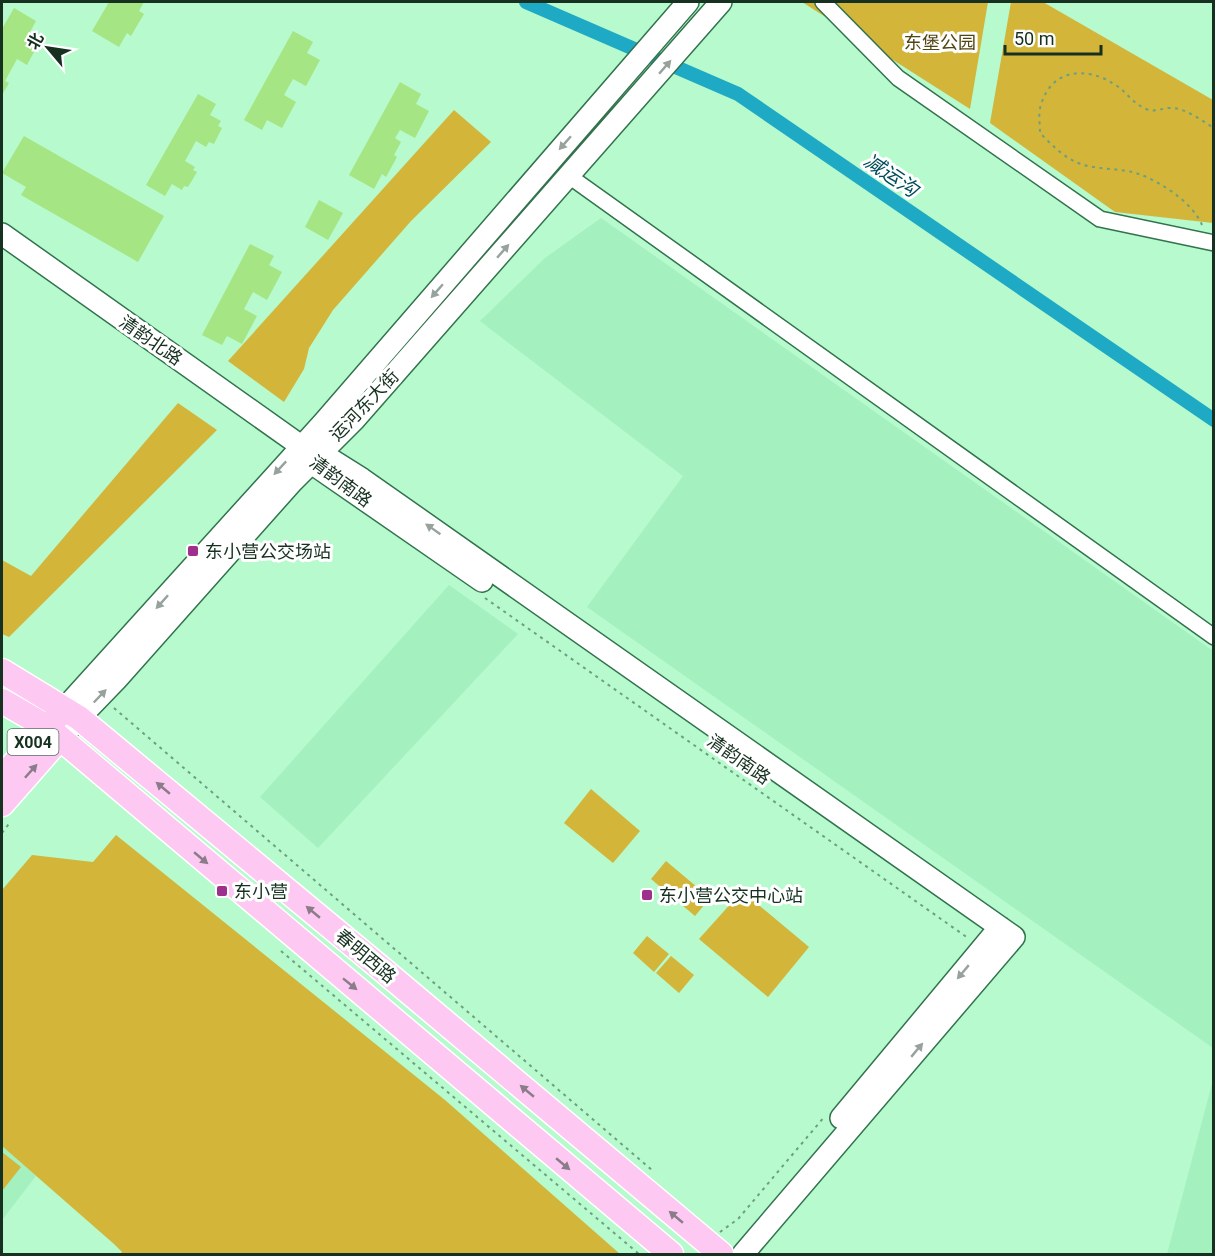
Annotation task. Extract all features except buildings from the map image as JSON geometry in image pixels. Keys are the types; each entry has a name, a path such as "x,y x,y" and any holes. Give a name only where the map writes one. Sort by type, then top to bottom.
{"main road":[{"name":"运河东大街","path":"72,713 100,696 310,453 603,99 688,2"},
{"name":"运河东大街","path":"2,804 54,733 310,453 354,420 719,5"},
{"name":"清韵北路","path":"2,234 310,453"},
{"name":"清韵南路","path":"310,453 363,479 995,940"},
{"name":"春明西路","path":"2,671 72,713 731,1251"},
{"name":"春明西路","path":"2,701 54,733 671,1254"},
{"name":"运河东大街","path":"2,777 54,733"},
{"path":"731,1251 995,940"}],"street":[{"path":"823,2 898,78 1100,219 1211,242"},
{"path":"569,177 1214,637"}],"path":[{"path":"1211,242 1199,217 1169,190 1138,174 1083,165 1060,152 1040,133 1040,107 1047,91 1059,78 1074,71 1096,74 1116,85 1133,102 1150,111 1173,108 1194,116 1214,129"},
{"name":"清韵南路","path":"482,596 995,940"},
{"name":"春明西路","path":"100,696 661,1178"},
{"path":"715,1224 731,1251"}],"shaded area":[{"path":"601,218 1213,651 1213,1048 587,607 683,476 480,321 545,258"},
{"path":"449,585 518,634 318,848 260,797"},
{"path":"1213,1080 1213,1254 1167,1254"},
{"path":"2,1146 36,1176 2,1220"}],"green space":[{"name":"东堡公园","path":"802,2 988,2 970,109"},
{"path":"1011,2 1043,2 1213,100 1213,223 1115,212 990,123"},
{"path":"454,110 491,142 411,221 333,310 309,348 304,369 284,402 228,361"},
{"path":"178,403 217,430 9,637 2,634 2,560 31,576"},
{"path":"591,789 640,831 613,863 564,823"},
{"path":"116,835 445,1100 620,1254 120,1254 122,1252 114,1244 2,1146 2,890 32,855 93,862"},
{"path":"666,861 710,898 695,916 651,879"},
{"path":"742,891 809,947 768,997 699,939"},
{"path":"647,936 669,954 654,972 633,953"},
{"path":"671,956 694,975 679,993 656,973"},
{"path":"2,1152 21,1167 2,1191"}],"waterway":[{"name":"减运沟","path":"526,2 738,94 1214,420"}],"place":[{"name":"东小营公交场站","path":"193,551"},
{"name":"东小营","path":"222,891"},
{"name":"东小营公交中心站","path":"647,895"}]}
